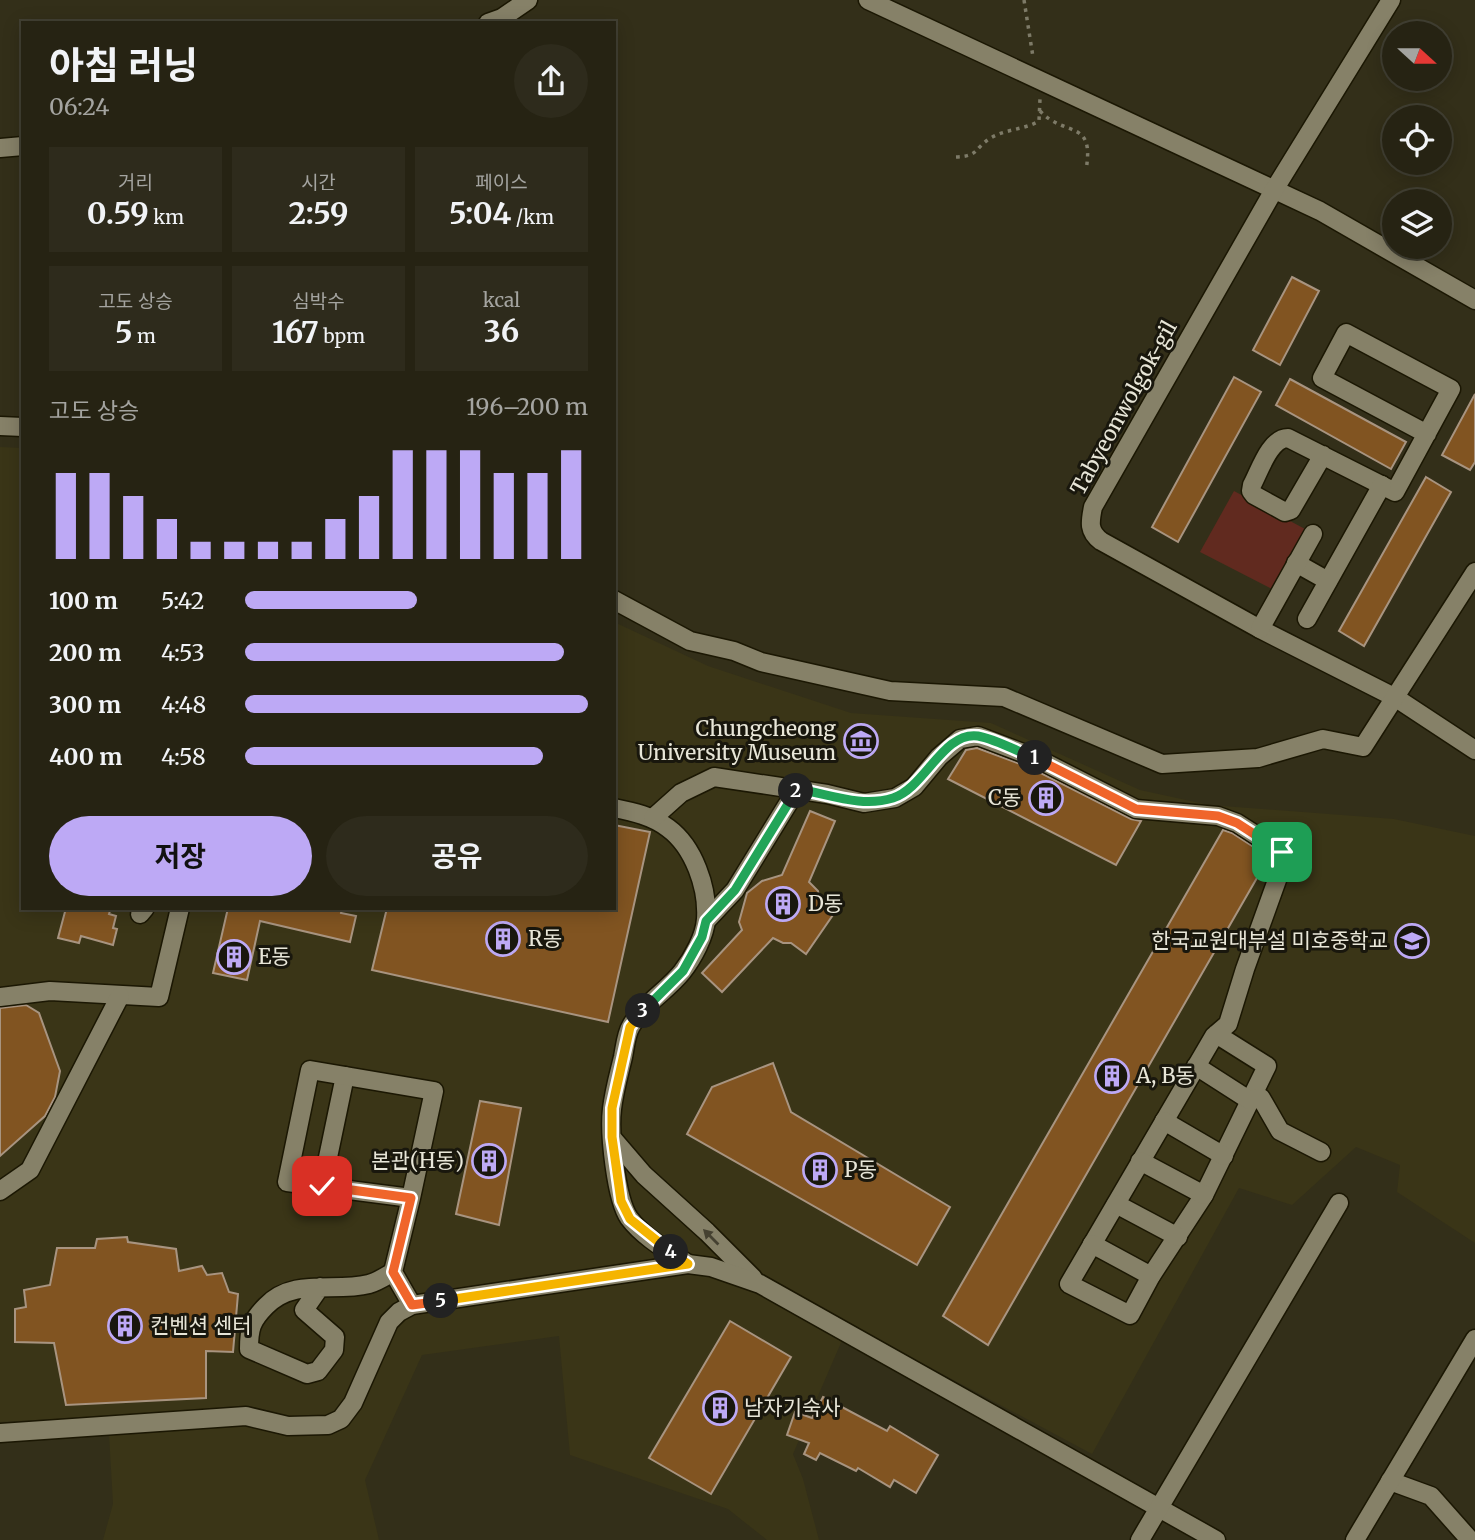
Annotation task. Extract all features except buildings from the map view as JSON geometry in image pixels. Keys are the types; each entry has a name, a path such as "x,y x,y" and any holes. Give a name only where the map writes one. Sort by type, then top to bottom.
{"street":[{"path":"494,21 528,0"},
{"path":"868,0 1320,211 1475,300"},
{"name":"Tabyeonwolgok-gil","path":"1391,0 1274,190 1093,507 1090,524 1093,534 1101,541 1260,629 1396,698 1475,750"},
{"path":"0,148 21,146"},
{"path":"1322,455 1395,492 1427,434 1451,389 1346,333 1322,378 1427,434"},
{"path":"0,426 21,427"},
{"path":"1307,619 1382,485"},
{"path":"1260,629 1313,534"},
{"path":"1296,563 1328,581"},
{"path":"616,601 690,641 734,650 761,662 890,691 1004,697 1162,764 1258,758 1323,739 1363,747 1475,572"},
{"path":"653,818 681,793 714,777 797,789 864,803 895,798 914,787 939,757 960,739 978,736 1036,758 1136,809 1218,816 1237,823 1282,852 1281,869 1228,1024 1216,1034 1196,1066 1069,1284 1130,1315 1151,1276 1204,1195 1267,1066 1216,1034"},
{"path":"706,921 735,890 797,789"},
{"path":"616,809 653,818 671,830 697,868 706,898 706,921 702,937 683,971 639,1014 630,1027 612,1108 612,1137 621,1201 630,1219 688,1264"},
{"path":"0,996 50,991 159,997 180,910"},
{"path":"0,1191 30,1170 120,996"},
{"path":"1196,1066 1250,1100 1261,1098 1280,1131 1321,1152"},
{"path":"411,1198 287,1182 310,1070 434,1091 411,1198 393,1272 412,1305"},
{"path":"322,1186 345,1076"},
{"path":"1164,1121 1224,1156"},
{"path":"612,1137 641,1171 760,1284"},
{"path":"1140,1161 1204,1195"},
{"path":"618,1181 626,1171 641,1171"},
{"path":"1140,1540 1339,1203"},
{"path":"1116,1204 1178,1237"},
{"path":"1092,1244 1151,1276"},
{"path":"0,1433 246,1416 288,1426 328,1425 341,1419 353,1403 389,1322 412,1305 688,1264 711,1267 760,1284 1216,1540"},
{"path":"320,1287 304,1310 335,1337 334,1350 318,1371 307,1374 249,1349 249,1328 258,1313 275,1297 294,1289 320,1287 369,1284 393,1272"},
{"path":"1355,1540 1475,1339"},
{"path":"1390,1481 1431,1496 1470,1540"}],"path":[{"path":"956,158 976,154 988,140 1039,121 1038,80 1024,0"},
{"path":"1040,111 1047,118 1079,132 1084,137 1088,148 1086,170"}],"shaded area":[{"path":"0,447 21,448 21,910 616,910 616,623 708,666 851,713 991,723 1140,790 1209,805 1394,819 1475,836 1475,1243 1397,1192 1400,1165 1356,1147 1292,1205 1239,1188 1092,1454 849,1324 793,1454 803,1479 819,1540 767,1540 728,1509 570,1455 559,1336 422,1355 365,1480 379,1540 103,1540 113,1504 108,1416 0,1422"},
{"path":"1234,491 1305,529 1272,589 1200,552"}],"place":[{"name":"Chungcheong University Museum","path":"861,741"},
{"name":"C동","path":"1046,798"},
{"name":"D동","path":"783,904"},
{"name":"R동","path":"503,939"},
{"name":"한국교원대부설 미호중학교","path":"1412,941"},
{"name":"E동","path":"234,957"},
{"name":"A, B동","path":"1112,1076"},
{"name":"본관(H동)","path":"489,1161"},
{"name":"P동","path":"820,1170"},
{"name":"컨벤션 센터","path":"125,1326"},
{"name":"남자기숙사","path":"720,1408"}],"route":[{"path":"322,1186 411,1198 393,1272 412,1305 688,1264 630,1219 621,1201 612,1137 612,1108 630,1027 639,1014 683,971 702,937 706,921 735,890 797,789 864,803 895,798 914,787 939,757 960,739 978,736 1036,758 1136,809 1218,816 1237,823 1282,852"}]}
